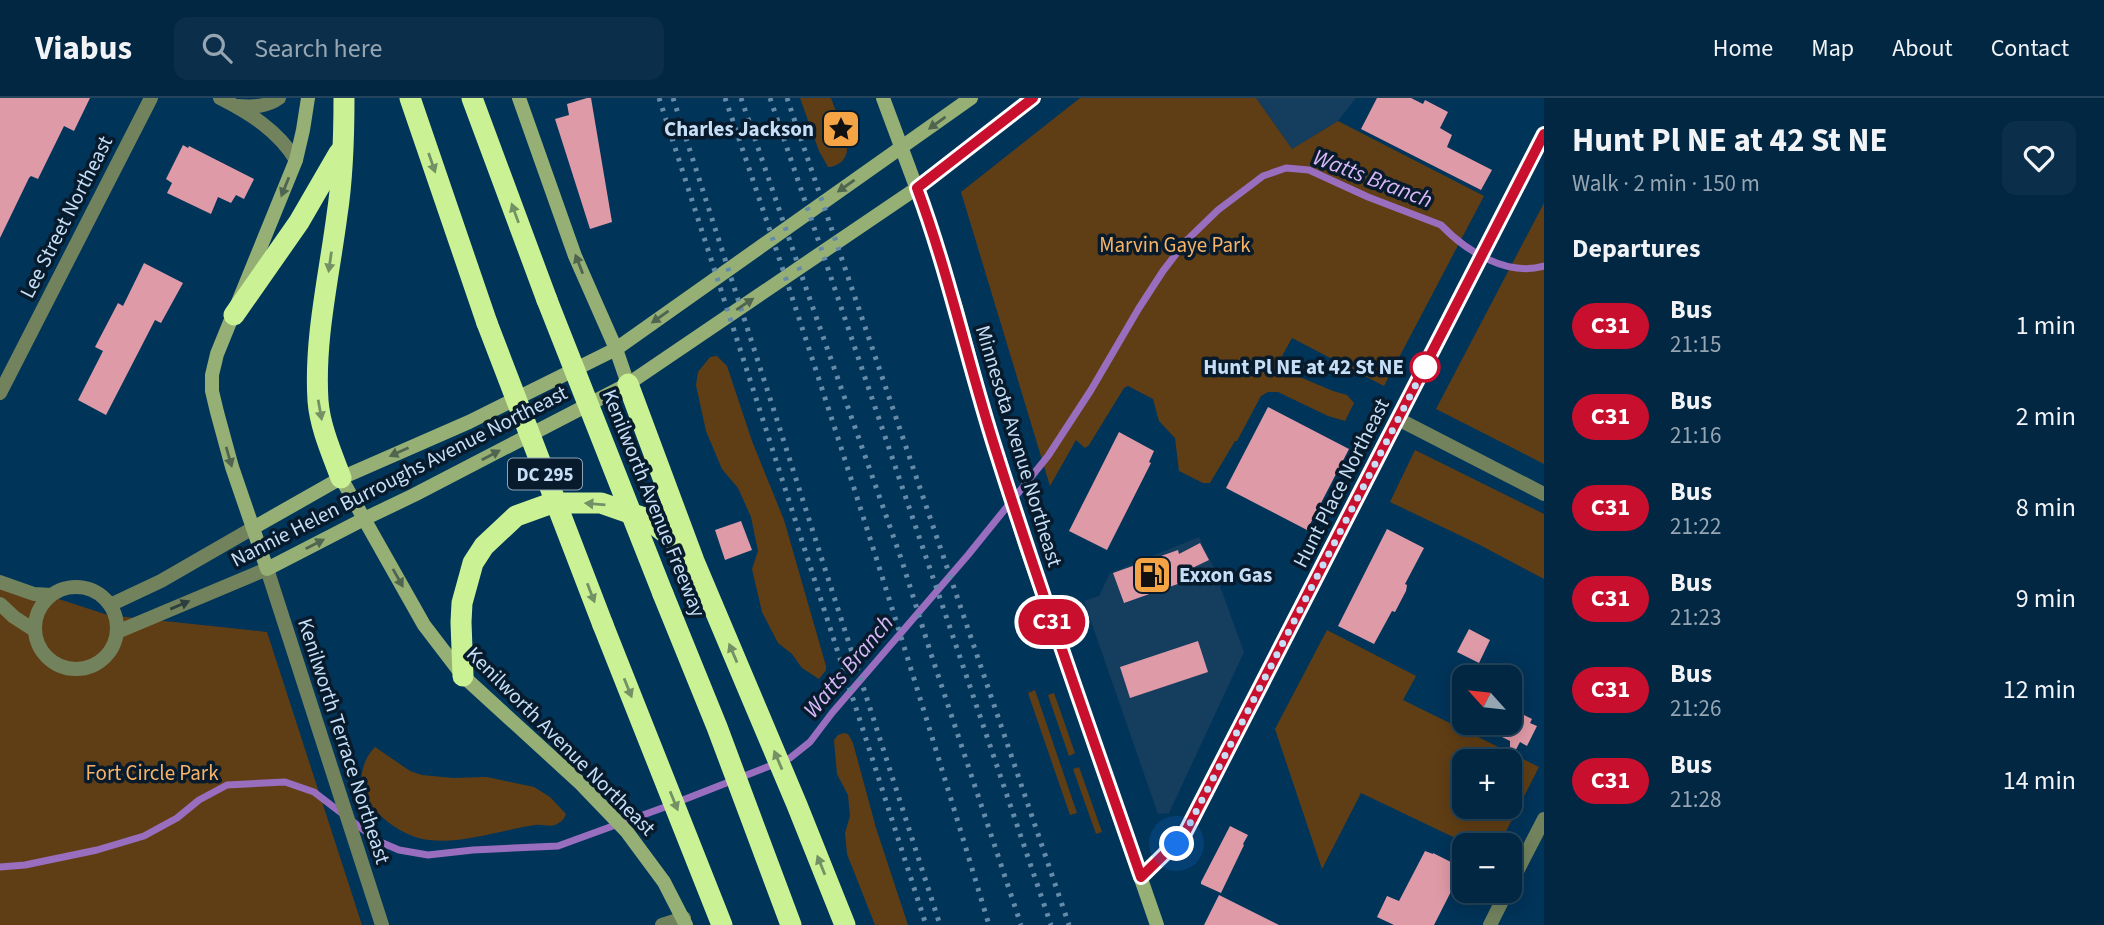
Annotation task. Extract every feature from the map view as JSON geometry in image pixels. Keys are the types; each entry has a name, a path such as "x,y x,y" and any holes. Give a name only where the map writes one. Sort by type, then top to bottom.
{"highway":[{"path":"341,478 327,442 318,403 319,342 338,211 344,145 344,98"},
{"name":"DC 295","path":"410,98 488,323 603,625 722,925"},
{"name":"Kenilworth Avenue Freeway","path":"472,98 547,300 717,727 791,925"},
{"path":"234,315 299,222 344,145"},
{"path":"628,384 694,561 845,925"},
{"path":"463,676 460,622 470,573 484,546 516,516 552,503 601,503 647,519 672,538 694,561"}],"main road":[{"path":"267,569 232,467 212,391 212,375 217,355 296,160 308,98"},
{"path":"519,98 575,256 616,349 628,384"},
{"name":"Minnesota Avenue Northeast","path":"883,98 917,188 957,311 985,415 1026,547 1157,925"},
{"name":"Nannie Helen Burroughs Avenue Northeast","path":"253,528 341,478 469,422 616,349 971,98"},
{"name":"Nannie Helen Burroughs Avenue Northeast","path":"267,569 628,384 917,188 1033,98"},
{"name":"Kenilworth Avenue Northeast","path":"341,478 424,625 463,676 579,782 627,832 652,863 685,921"}],"street":[{"name":"Lee Street Northeast","path":"0,393 151,98"},
{"path":"220,98 237,106 268,128 286,144 296,160"},
{"path":"237,106 258,107 279,98"},
{"name":"Hunt Place Northeast","path":"1141,877 1184,835 1544,134"},
{"path":"1398,419 1544,494"},
{"name":"Nannie Helen Burroughs Avenue Northeast","path":"110,605 161,581 253,528"},
{"name":"Nannie Helen Burroughs Avenue Northeast","path":"117,632 267,569"},
{"name":"Kenilworth Terrace Northeast","path":"267,569 382,925"},
{"path":"0,582 34,594 51,595"},
{"path":"76,586 101,595 110,605 116,618 117,632 113,645 94,665 81,669 67,668 44,655 34,630 41,605 51,595 62,588 76,586"},
{"path":"0,604 34,630"},
{"path":"1522,862 1544,819"},
{"path":"1490,925 1501,903"},
{"path":"662,925 685,921"}],"shaded area":[{"path":"1256,98 1356,98 1338,121 1292,149"},
{"path":"1199,537 1212,564 1244,652 1169,813 1158,814 1084,601 1099,596 1110,573"}],"green space":[{"path":"800,98 831,98 847,149 843,160 835,166 828,167 819,151"},
{"name":"Marvin Gaye Park","path":"1080,98 1256,98 1292,149 1338,121 1484,196 1384,386 1292,338 1276,367 1347,395 1354,403 1345,421 1328,416 1278,392 1268,392 1261,396 1210,483 1203,483 1179,471 1175,438 1159,421 1153,399 1128,386 1124,388 1089,445 1085,448 1076,440 1050,486 961,192"},
{"path":"1544,203 1544,464 1436,409"},
{"path":"717,356 727,366 752,441 784,520 826,666 819,679 802,668 792,654 778,643 762,612 752,569 758,551 751,517 738,488 722,469 706,431 696,385 698,372 710,357"},
{"path":"1415,450 1544,514 1544,579 1390,502"},
{"name":"Fort Circle Park","path":"0,580 108,615 267,632 362,925 0,925"},
{"path":"1327,630 1416,676 1403,700 1452,724 1452,735 1474,735 1502,749 1452,749 1452,819 1512,819 1505,833 1452,833 1452,836 1361,793 1322,869 1275,729"},
{"path":"1035,690 1077,813 1070,815 1028,693"},
{"path":"1054,693 1075,753 1069,756 1048,695"},
{"path":"844,733 848,734 853,743 876,828 908,925 875,925 847,854 845,833 850,816 848,795 837,774 834,740"},
{"path":"375,747 410,771 422,775 487,777 534,787 550,797 566,814 562,821 553,826 535,825 455,840 419,838 388,822 365,796 362,786 363,770 368,755"},
{"path":"1522,759 1539,767 1522,800"},
{"path":"1079,767 1102,832 1096,834 1073,769"}],"building":[{"path":"0,98 90,98 74,131 64,126 38,179 31,176 29,178 0,238"},
{"path":"591,98 612,222 590,229 555,119 569,115 567,104"},
{"path":"1377,98 1411,98 1423,104 1425,100 1448,112 1440,128 1452,135 1447,147 1492,170 1481,190 1361,129"},
{"path":"183,145 254,179 244,199 236,195 231,203 218,197 211,214 167,193 172,183 166,179"},
{"path":"144,263 183,283 161,323 155,320 106,415 78,400 103,351 95,347 118,303 123,306"},
{"path":"1268,407 1349,449 1307,530 1226,488"},
{"path":"1119,432 1154,451 1149,462 1151,463 1107,550 1069,531"},
{"path":"741,521 752,550 725,560 715,530"},
{"path":"1387,529 1424,548 1405,584 1406,591 1374,644 1338,626"},
{"path":"1200,543 1209,560 1186,571 1189,580 1124,603 1113,573 1178,550 1179,554"},
{"path":"1469,629 1490,640 1479,663 1457,652"},
{"path":"1198,641 1208,672 1130,698 1120,667"},
{"path":"1522,714 1532,719 1530,723 1537,726 1527,746 1520,742 1516,749 1510,749 1510,741 1498,735 1522,735"},
{"path":"1230,826 1248,835 1221,893 1201,882"},
{"path":"1425,851 1452,862 1452,890 1434,925 1394,925 1377,917 1387,896 1399,901"},
{"path":"1219,895 1279,925 1204,925"}],"waterway":[{"name":"Watts Branch","path":"0,867 25,865 97,850 144,836 227,785 285,782 314,792 378,841 399,850 428,855 558,846 790,758 810,742 1048,456 1139,308 1186,241 1218,210 1263,176 1286,168 1309,170 1368,197 1441,225 1462,244 1502,265 1516,268 1544,266"}],"railway":[{"path":"659,98 926,925"},
{"path":"673,98 940,925"},
{"path":"725,98 861,510 989,925"},
{"path":"741,98 902,561 1021,925"},
{"path":"770,98 1051,925"},
{"path":"787,98 1069,925"}],"bus line":[{"name":"C31","path":"1033,98 917,188 957,311 985,415 1026,547 1141,877 1184,835 1544,134"}],"place":[{"name":"Charles Jackson","path":"841,129"},
{"name":"Hunt Pl NE at 42 St NE","path":"1425,367"},
{"name":"Exxon Gas","path":"1152,575"}],"route":[{"path":"1177,844 1220,766 1425,367"}]}
